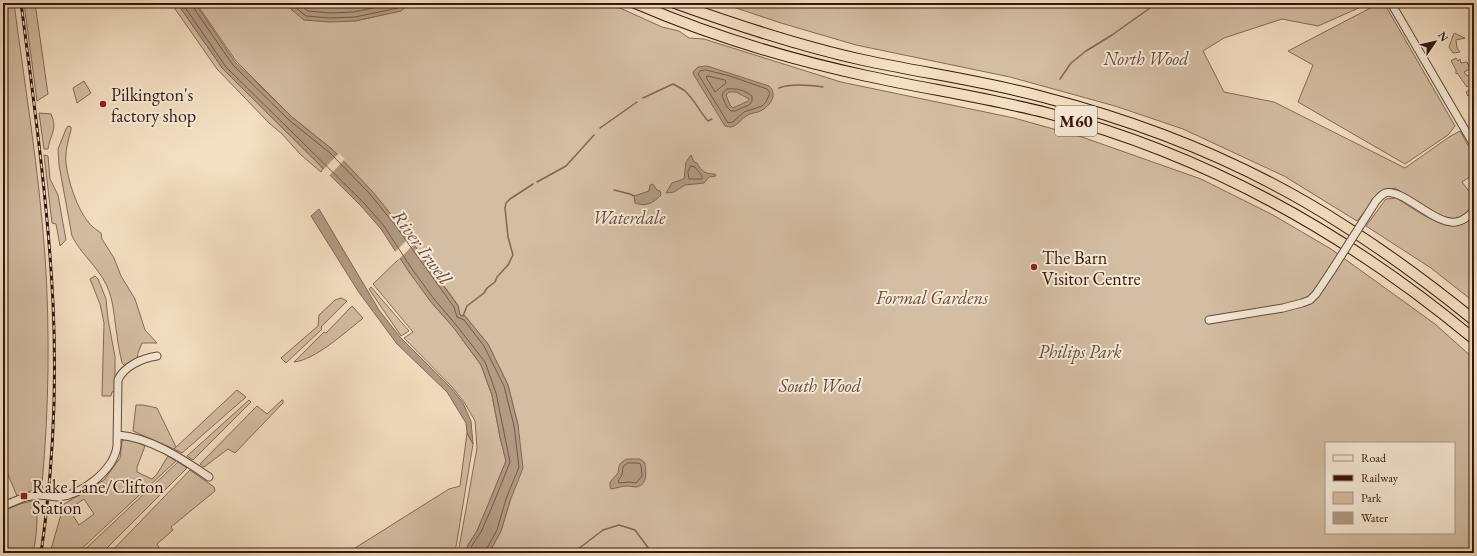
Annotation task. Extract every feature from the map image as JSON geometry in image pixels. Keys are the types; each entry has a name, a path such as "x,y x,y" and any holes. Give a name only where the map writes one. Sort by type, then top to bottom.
{"highway":[{"name":"M60","path":"635,3 687,23 787,56 866,76 968,95 1048,114 1098,128 1190,162 1273,202 1329,234 1399,281 1436,308 1474,339"},
{"name":"M60","path":"675,3 722,20 818,49 862,60 972,81 1043,97 1108,116 1170,138 1207,153 1273,184 1342,224 1393,257 1474,320"}],"street":[{"path":"1391,3 1474,145"},
{"path":"1209,320 1283,308 1306,301 1316,294 1376,201 1380,196 1386,193 1399,195 1437,218 1450,222 1461,221 1474,211"},
{"path":"3,506 26,496 39,495 58,497 74,493 97,478 107,469 113,460 116,451 118,435 118,380 120,376 130,367 149,357 157,356"},
{"path":"118,435 130,436 165,450 209,477"}],"green space":[{"path":"3,3 14,3 39,192 45,256 48,313 48,370 42,484 43,490 37,489 17,496 3,465"},
{"path":"24,3 35,3 48,94 37,101"},
{"path":"171,3 177,3 223,69 319,164 323,169 321,172 301,155 217,69"},
{"path":"196,3 287,3 292,10 355,21 400,11 410,3 609,3 662,27 679,31 689,38 704,39 841,82 1014,118 1082,137 1201,179 1273,215 1331,249 1435,324 1474,359 1474,553 489,553 501,531 510,501 518,425 508,385 488,344 465,316 460,315 458,305 398,223 333,150 292,117 236,61"},
{"name":"North Wood","path":"721,3 1370,3 1318,26 1282,19 1224,38 1203,51 1224,92 1274,102 1405,168 1460,131 1474,156 1474,174 1462,182 1474,198 1474,207 1459,218 1452,219 1435,213 1395,188 1381,192 1357,221 1284,176 1183,129 1115,106 1010,77 856,45 781,23"},
{"path":"1380,3 1384,3 1455,126 1448,135 1405,164 1298,102 1313,65 1288,51"},
{"path":"1454,33 1465,38 1456,40 1457,48 1460,52 1453,53 1449,47"},
{"path":"1456,58 1458,61 1460,59 1461,63 1467,62 1470,69 1464,72 1467,76 1472,73 1474,77 1474,81 1467,87 1457,73 1456,74 1456,70 1451,61"},
{"path":"84,81 91,93 77,103 73,88"},
{"path":"1474,83 1474,92 1468,96 1466,92 1473,87 1471,84"},
{"path":"39,113 51,114 53,119 54,128 48,149 44,149"},
{"path":"68,126 71,127 71,130 66,151 66,163 71,186 77,203 89,223 101,233 102,239 114,258 121,276 135,299 145,330 157,343 142,343 137,359 125,366 122,363 109,290 72,236 59,165 58,149"},
{"path":"44,155 48,156 50,179 58,195 66,240 60,246 56,224 52,223"},
{"path":"1396,198 1427,217 1444,224 1462,224 1467,222 1474,215 1474,302 1431,268 1366,226 1386,199"},
{"path":"400,258 431,302 454,328 481,365 492,395 506,461 477,531 468,545 466,553 458,553 477,448 475,421 464,402 453,388 404,338 413,332 373,284"},
{"path":"95,276 98,279 106,299 115,357 115,391 112,392 111,396 102,396 104,323 100,304 90,279"},
{"path":"371,287 409,331 401,336 369,289"},
{"path":"341,298 347,301 321,327 322,329 286,363 281,358 318,326 319,315 335,300"},
{"path":"352,306 363,318 361,320 320,351 302,360 294,362 324,332 326,333"},
{"path":"237,390 246,397 182,453 174,449"},
{"path":"249,400 251,402 193,460 187,456"},
{"path":"282,400 283,403 235,453 228,449 204,467 200,464 257,406 267,414"},
{"path":"136,405 157,408 176,447 174,449 133,431"},
{"path":"467,433 473,444 455,553 359,553 355,548 449,489 460,486"},
{"path":"129,438 145,446 137,467 137,472 152,479 157,474 168,456 176,461 77,553 50,553 64,504 104,480 120,458 122,441","holes":["84,499 94,514 79,525 69,509"]},
{"path":"178,462 187,468 102,553 81,553"},
{"path":"190,470 214,487 215,491 171,527 173,530 157,544 162,553 110,553"},
{"path":"36,500 37,526 33,553 3,553 3,511 20,504"}],"water":[{"path":"177,3 195,3 235,62 292,117 333,150 373,192 398,223 458,306 460,315 465,316 488,344 508,385 518,425 523,468 510,501 501,531 489,553 466,553 468,545 477,531 506,461 492,395 481,365 454,328 431,302 381,229 361,206 223,69"},
{"path":"287,3 410,3 401,11 355,21 330,22 304,20 292,10"},
{"path":"707,66 769,86 772,90 773,97 766,108 748,115 732,127 725,126 694,75 693,72 698,67","holes":["729,92 736,92 749,99 748,101 733,108 730,105 726,95"]},
{"path":"691,155 694,162 697,163 701,169 709,174 715,174 716,176 709,177 704,183 685,185 674,192 666,193 672,183 684,179 686,162"},
{"path":"653,184 657,190 660,191 661,195 650,204 643,205 635,203 634,196 649,191 650,185"},
{"path":"319,209 379,310 400,337 452,389 463,403 471,421 473,444 467,433 466,423 447,392 397,344 358,291 311,216"},
{"path":"627,459 640,459 645,463 646,474 643,484 636,487 625,486 611,489 610,482 618,473 621,463"}],"pier":[{"path":"339,153 345,159 328,177 322,171"},
{"path":"410,237 415,243 398,260 394,253"}],"waterway":[{"path":"1060,79 1071,63 1086,51 1112,35 1157,3"},
{"path":"643,98 673,84 688,94 708,121 712,119"},
{"path":"779,88 795,85 823,87"},
{"path":"600,128 637,102"},
{"path":"537,182 566,166 594,135"},
{"path":"463,316 467,306 484,293 508,265 513,255 508,237 505,208 506,203 533,184"},
{"path":"614,190 634,196"},
{"path":"573,553 603,530 619,525 635,530 652,553"}],"railway":[{"path":"21,3 44,190 53,303 53,428 41,553"}],"place":[{"name":"Pilkington's factory shop","path":"103,104"},
{"name":"The Barn Visitor Centre","path":"1034,267"},
{"name":"Rake Lane/Clifton Station","path":"24,496"}],"park label":[{"name":"Waterdale","path":"629,217"},
{"name":"Formal Gardens","path":"932,297"},
{"name":"Philips Park","path":"1080,351"},
{"name":"South Wood","path":"820,385"}],"water label":[{"name":"River Irwell","path":"422,247"}]}
